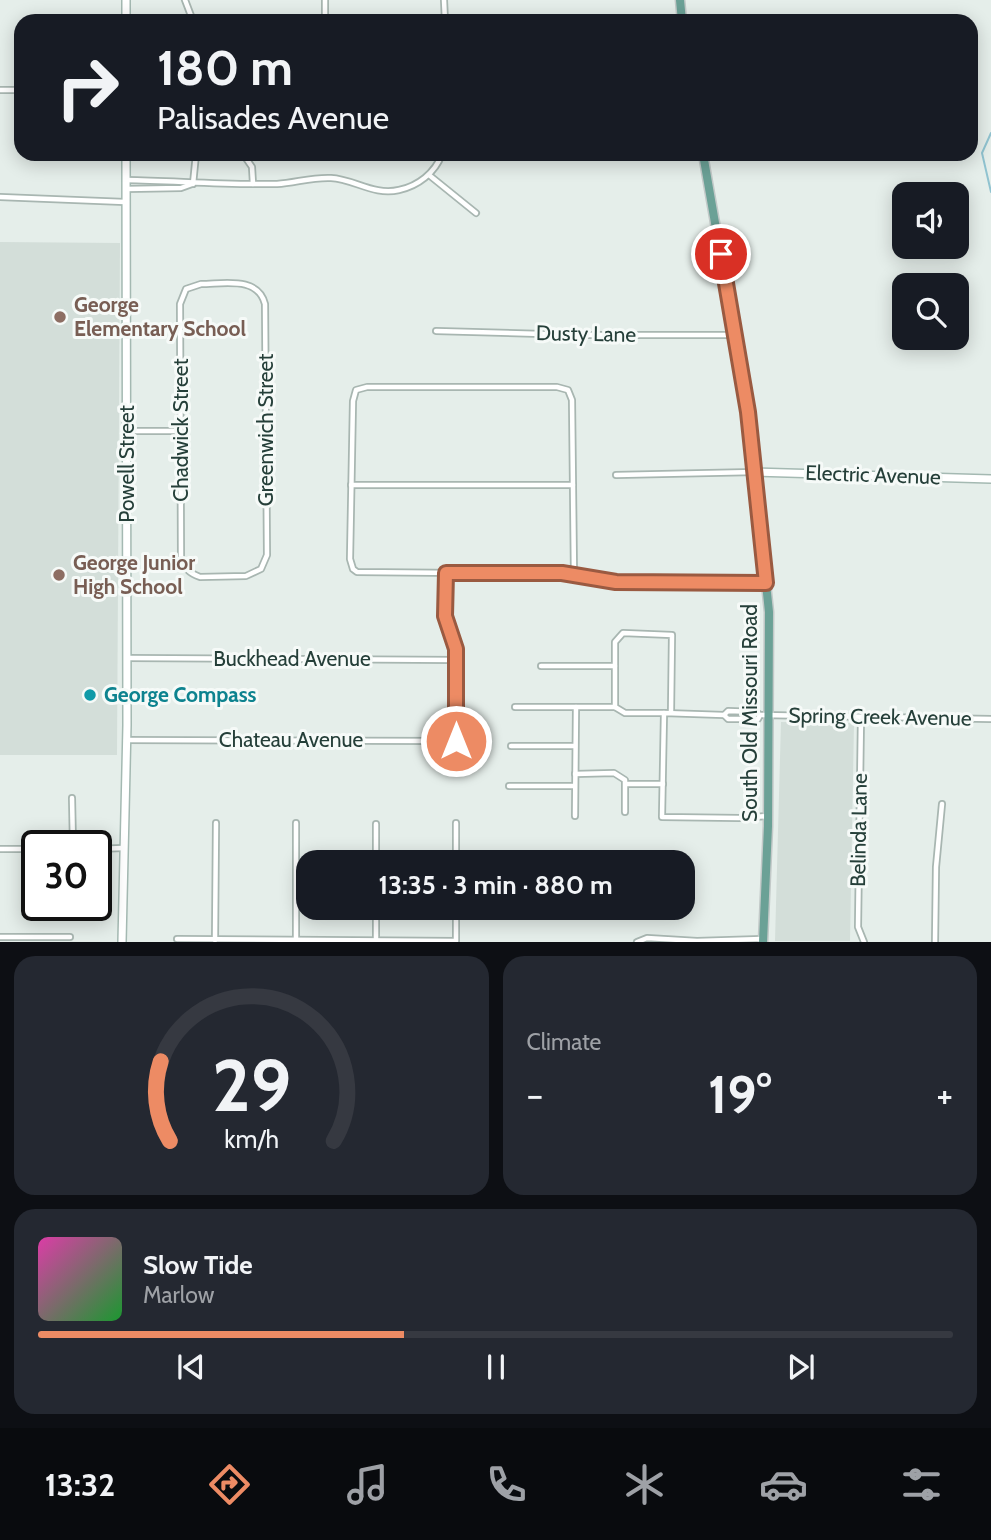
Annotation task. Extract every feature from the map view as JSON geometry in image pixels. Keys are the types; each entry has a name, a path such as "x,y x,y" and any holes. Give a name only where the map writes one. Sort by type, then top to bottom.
{"main road":[{"name":"South Old Missouri Road","path":"704,161 748,412 769,612 769,816 763,940"}],"street":[{"name":"Powell Street","path":"122,942 127,740 126,161"},
{"path":"193,184 195,161"},
{"path":"248,161 252,167 253,184"},
{"path":"126,185 280,184 311,178 332,178 390,192 412,186 429,175 438,161"},
{"path":"429,175 476,213"},
{"path":"0,197 126,202"},
{"name":"Chadwick Street","path":"188,570 181,557 180,304 186,289 201,284 243,284 260,290"},
{"name":"Greenwich Street","path":"188,570 200,577 246,576 261,569 267,555 265,304 260,290"},
{"name":"Dusty Lane","path":"436,331 577,335 735,335"},
{"path":"574,575 572,400 568,390 552,387 367,387 356,390 353,401 351,485 350,559 353,569 362,573 574,575 616,582 766,583"},
{"path":"127,431 180,431"},
{"path":"616,475 755,472"},
{"name":"Electric Avenue","path":"755,472 991,479"},
{"path":"351,485 573,485"},
{"path":"446,573 445,616 457,660"},
{"path":"615,707 615,642 618,636 670,634 671,712"},
{"name":"Buckhead Avenue","path":"127,658 457,660"},
{"name":"Chateau Avenue","path":"127,740 456,741 457,660"},
{"path":"541,666 615,666"},
{"name":"Spring Creek Avenue","path":"515,707 615,707 625,713 724,715 727,710 756,712 760,715 991,719"},
{"path":"575,816 576,707"},
{"path":"664,713 663,817 769,816"},
{"name":"Belinda Lane","path":"861,717 858,927 864,942"},
{"path":"511,746 575,746"},
{"path":"575,774 614,773 625,780 625,812"},
{"path":"626,784 663,784"},
{"path":"509,786 574,786"},
{"path":"72,798 72,830"},
{"path":"935,942 936,867 942,804"},
{"path":"215,940 216,823"},
{"path":"296,823 296,940"},
{"path":"456,823 456,850"},
{"path":"376,824 376,850"},
{"path":"0,849 21,849"},
{"path":"112,849 123,849"},
{"path":"376,920 376,941"},
{"path":"177,939 456,941 456,920"},
{"path":"0,937 70,937"},
{"path":"637,942 647,938 697,941 763,940"}],"shaded area":[{"name":"George Junior High School","path":"0,242 120,243 117,755 0,755"},
{"path":"781,722 854,723 850,941 775,941"}],"waterway":[{"path":"991,133 982,153 991,192"}],"place":[{"name":"George Elementary School","path":"60,317"},
{"name":"George Junior High School","path":"59,575"},
{"name":"George Compass","path":"90,695"}],"route":[{"path":"456,741 456,649 445,616 446,573 562,573 616,582 766,583 748,412 721,254"}]}
